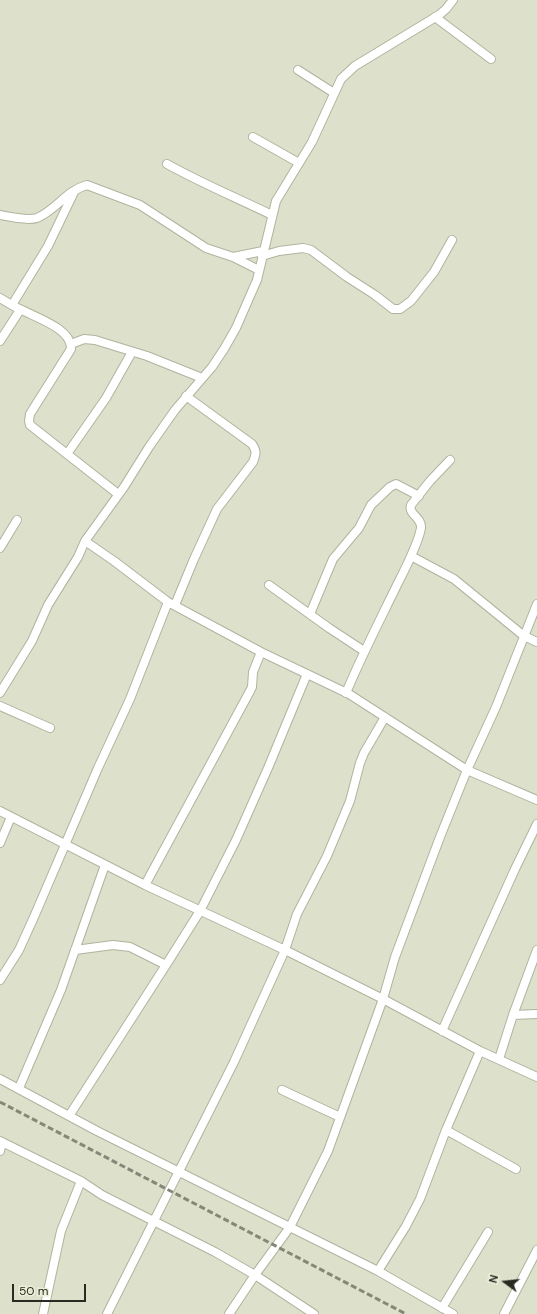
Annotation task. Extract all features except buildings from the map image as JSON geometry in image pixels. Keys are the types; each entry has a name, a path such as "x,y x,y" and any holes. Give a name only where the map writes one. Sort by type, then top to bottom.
{"street":[{"path":"0,693 32,641 48,605 78,557 85,541 149,447 186,396 212,367 236,328 257,280 276,201 320,127 334,93 342,79 355,66 435,17 446,9 453,0"},
{"path":"435,17 491,60"},
{"path":"298,70 334,93"},
{"path":"253,137 299,163"},
{"path":"167,164 210,187 272,215"},
{"path":"0,215 17,218 36,218 45,213 75,189 87,185 140,205 206,248 234,257 259,270"},
{"path":"12,305 48,246 75,189"},
{"path":"234,257 302,248 312,250 347,277 375,295 393,309 400,309 411,301 434,272 452,240"},
{"path":"0,298 20,310 48,322 59,329 71,344 71,349 30,414 28,421 30,425 118,494"},
{"path":"0,341 20,310"},
{"path":"71,344 84,339 95,340 159,361 202,378"},
{"path":"68,454 106,398 132,352"},
{"path":"0,980 19,950 171,604 217,509 256,455 256,450 252,444 186,396"},
{"path":"346,693 364,651 411,556 421,527 420,522 411,512 411,505 450,460"},
{"path":"310,614 333,559 358,528 371,505 390,487 396,484 418,496"},
{"path":"0,548 17,520"},
{"path":"85,541 171,604 261,652 346,693 467,770 537,800"},
{"path":"411,556 454,579 524,636 537,642"},
{"path":"269,585 364,651"},
{"path":"229,1314 290,1227 328,1151 383,999 395,957 440,837 467,770 496,707 537,604"},
{"path":"145,885 250,692 252,687 253,672 261,652"},
{"path":"69,1116 200,911 236,840 307,674"},
{"path":"0,706 50,728"},
{"path":"107,1314 234,1062 285,950 297,914 327,856 350,801 364,752 385,717"},
{"path":"0,811 145,885 285,950 383,999 480,1051 537,1077"},
{"path":"0,843 11,817"},
{"path":"442,1031 515,869 537,824"},
{"path":"18,1088 60,990 105,865"},
{"path":"75,950 113,945 130,947 166,966"},
{"path":"499,1059 513,1015 537,950"},
{"path":"513,1015 537,1014"},
{"path":"378,1271 406,1226 420,1199 446,1130 480,1051"},
{"path":"0,1079 179,1172 378,1271 453,1314"},
{"path":"282,1090 340,1117"},
{"path":"446,1130 516,1169"},
{"path":"0,1151 1,1141 81,1181 102,1195 215,1252 255,1275 314,1314"},
{"path":"43,1314 61,1231 81,1181"},
{"path":"442,1308 488,1232"},
{"path":"504,1314 537,1250"}],"railway":[{"path":"0,1102 406,1314"}]}
